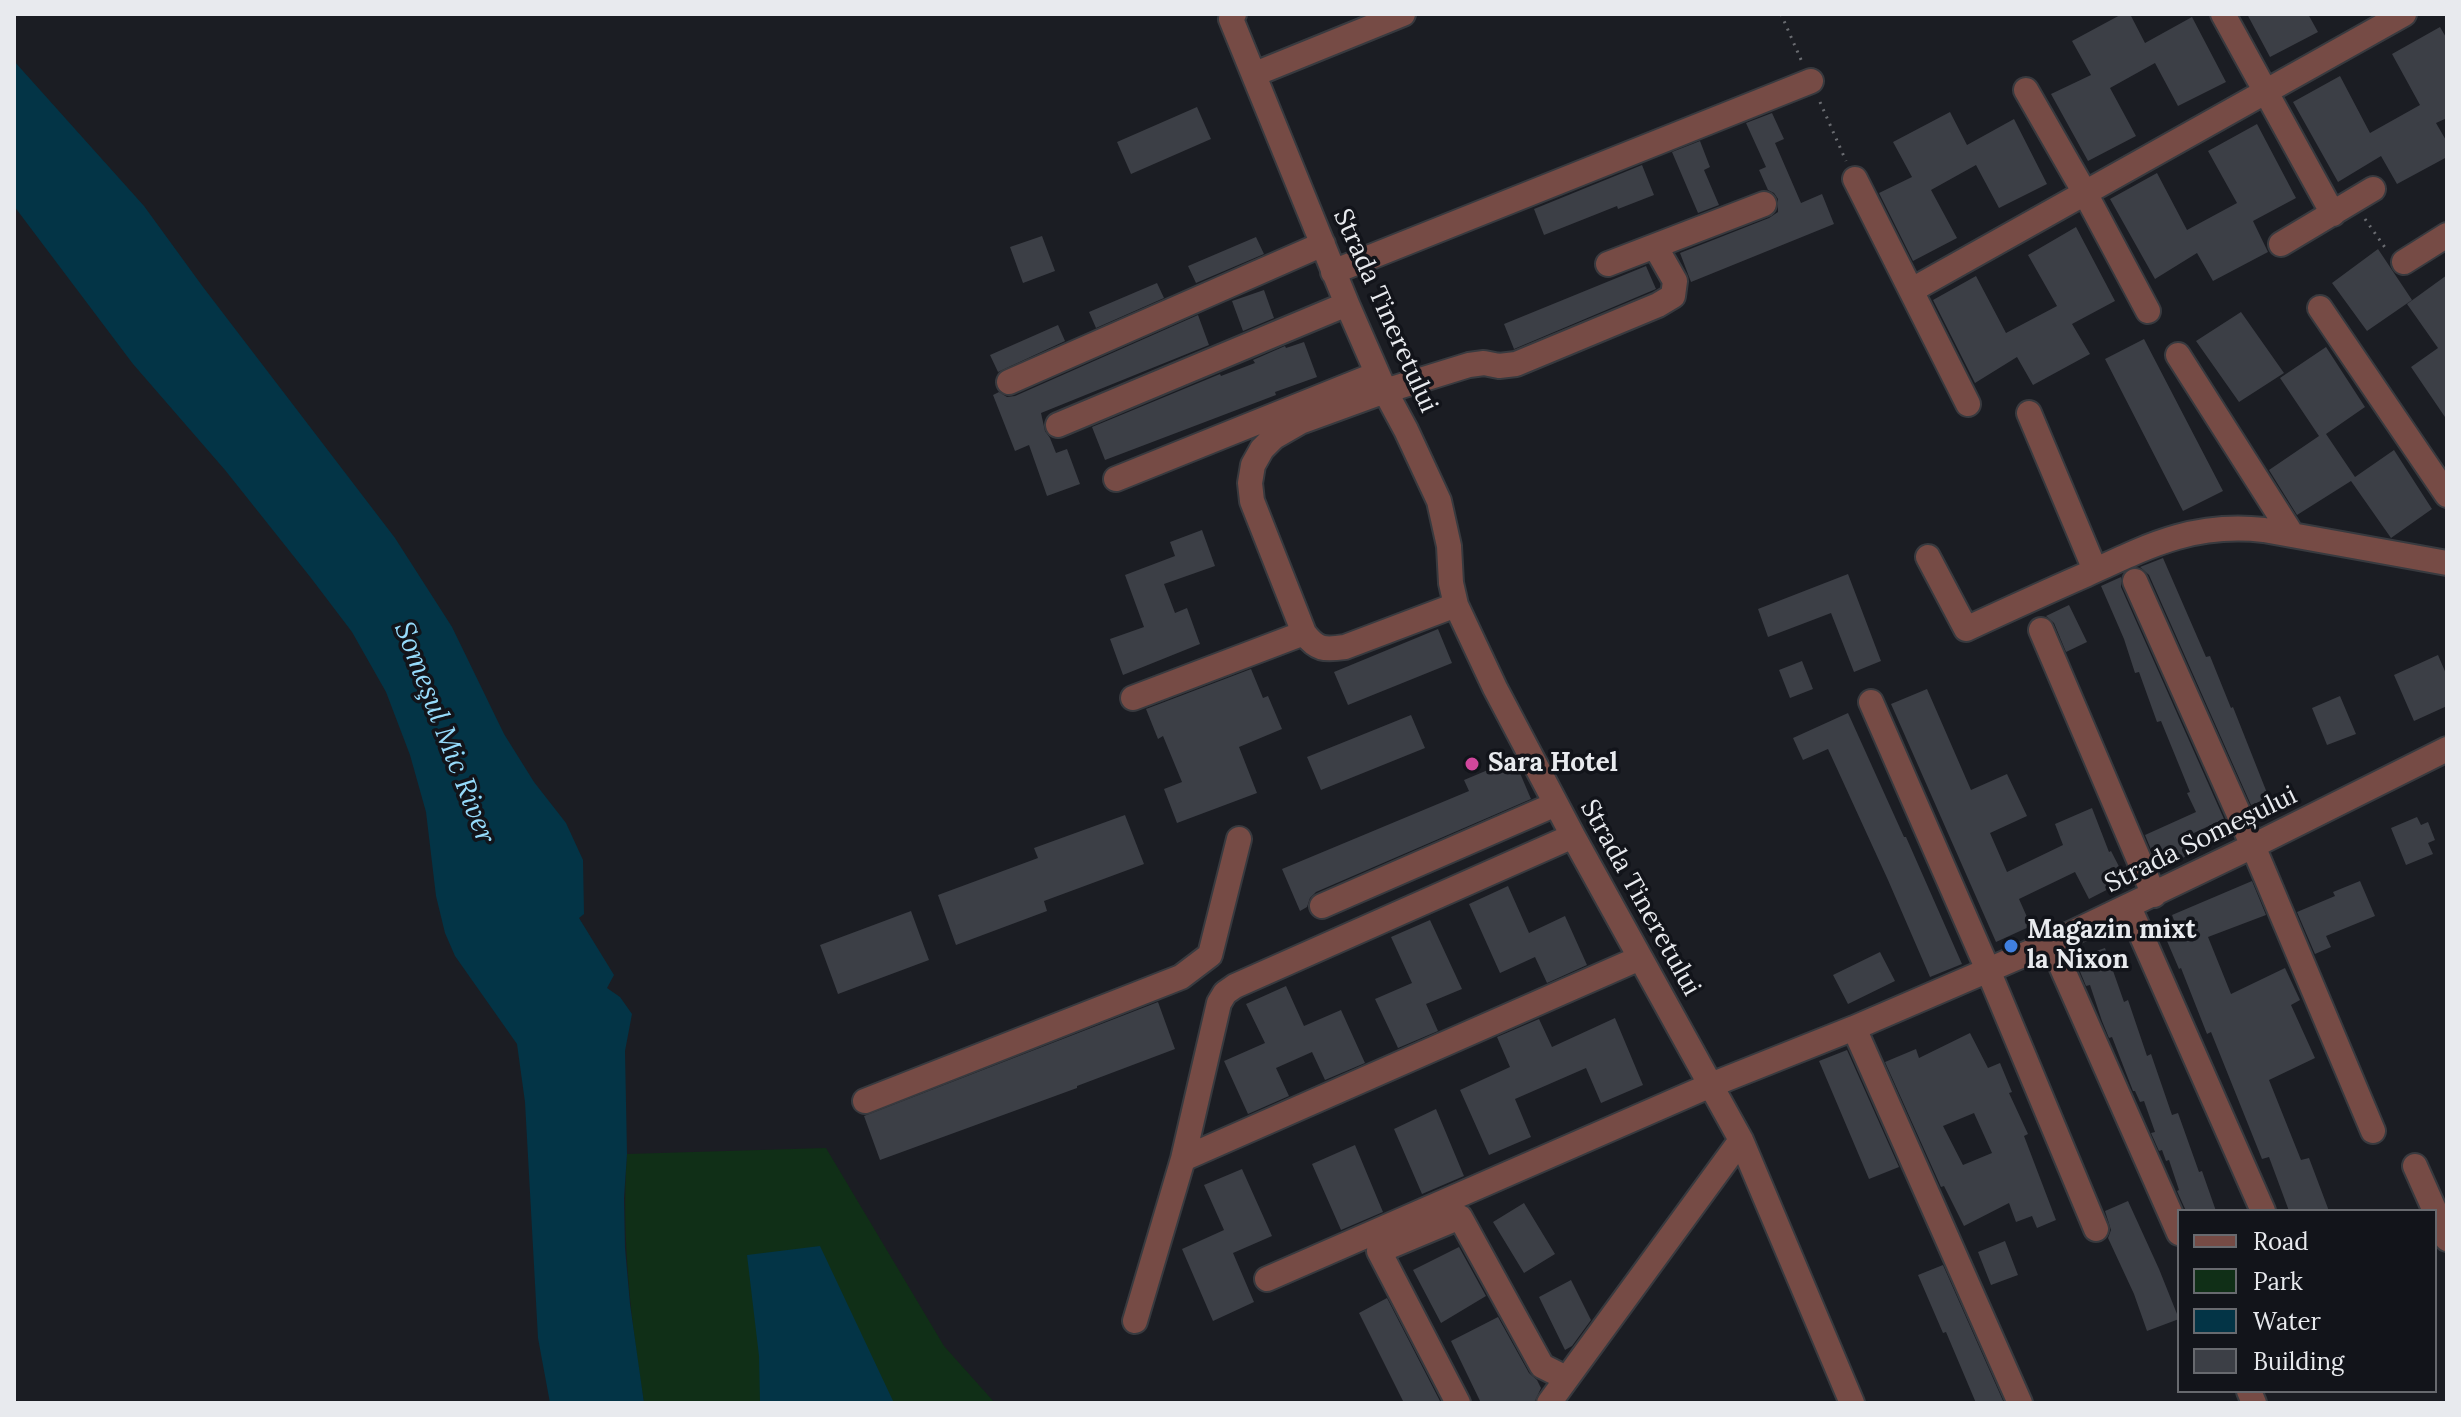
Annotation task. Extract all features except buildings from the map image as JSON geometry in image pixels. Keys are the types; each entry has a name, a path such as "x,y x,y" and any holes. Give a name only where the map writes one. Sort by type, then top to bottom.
{"street":[{"path":"1255,74 1403,14"},
{"path":"2223,14 2266,92 2353,201 2281,244"},
{"path":"1912,290 2404,14"},
{"name":"Strada Tineretului","path":"1232,16 1333,272 1381,383 1439,501 1449,546 1456,605 1495,688 1573,836 1741,1140 1852,1403"},
{"path":"1333,272 1811,81"},
{"path":"2026,90 2148,311"},
{"path":"1855,179 1968,404"},
{"path":"1608,264 1764,204"},
{"path":"2404,262 2447,235"},
{"path":"1009,382 1323,244"},
{"path":"1116,479 1381,383 1469,365 1516,364 1658,305 1673,296 1675,281 1655,246"},
{"path":"1058,425 1347,304"},
{"path":"2320,308 2447,495"},
{"path":"2178,355 2291,533"},
{"path":"1381,383 1274,437 1253,465 1250,483 1252,501 1304,633 1313,644 1328,650 1345,647 1456,605"},
{"path":"2029,413 2095,570"},
{"path":"1928,557 1966,629 2141,548 2202,530 2240,527 2291,533 2447,563"},
{"path":"2135,581 2253,846 2373,1131"},
{"path":"2041,630 2154,895"},
{"path":"1133,698 1304,633"},
{"path":"1871,702 2096,1229"},
{"name":"Strada Someșului","path":"1267,1279 1711,1085 1854,1028 2051,943 2445,756"},
{"path":"1322,906 1556,804"},
{"path":"1135,1321 1183,1159 1219,1003 1225,993 1573,836"},
{"path":"865,1101 1181,977 1210,955 1239,839"},
{"path":"2129,907 2262,1209"},
{"path":"2051,943 2177,1228"},
{"path":"1183,1159 1640,958"},
{"path":"1854,1028 2020,1403"},
{"path":"1549,1403 1741,1140"},
{"path":"2415,1166 2434,1209"},
{"path":"2437,1216 2447,1239"},
{"path":"1458,1403 1379,1251 1460,1217 1542,1366 1566,1378"}],"path":[{"path":"2353,201 2392,258 2404,262"}],"green space":[{"path":"826,1148 944,1346 995,1403 644,1403 628,1279 625,1217 627,1154"}],"water":[{"name":"Someşul Mic River","path":"14,61 144,206 395,538 452,627 504,734 534,782 566,823 583,860 584,914 579,918 614,975 607,988 620,997 632,1014 625,1051 625,1248 644,1403 550,1403 538,1338 525,1102 517,1044 455,956 445,933 436,896 426,812 410,755 386,692 352,632 311,578 225,470 133,364 14,206"},
{"path":"820,1246 894,1403 760,1403 759,1356 747,1255"}],"place":[{"name":"Sara Hotel","path":"1472,764"},
{"name":"Magazin mixt la Nixon","path":"2011,946"}]}
